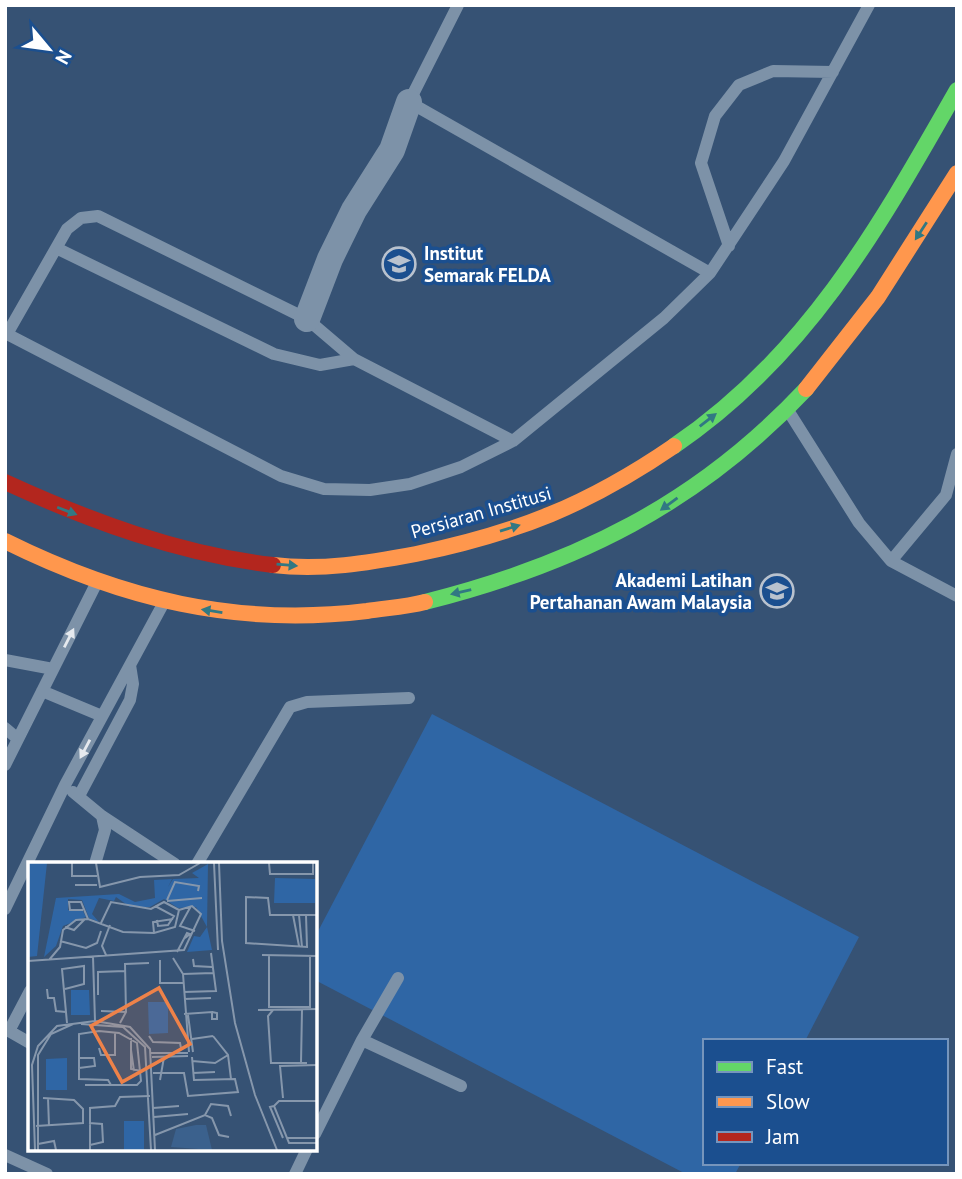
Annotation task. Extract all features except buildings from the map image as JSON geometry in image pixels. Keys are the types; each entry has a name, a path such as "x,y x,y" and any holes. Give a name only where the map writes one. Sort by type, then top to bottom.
{"street":[{"name":"Persiaran Institusi","path":"5,482 65,511 208,554 292,567 376,562 461,543 557,514 645,468 715,415 788,349 839,283 910,173 957,90"},
{"path":"307,319 330,259 354,210 392,150 410,102"},
{"path":"5,541 96,583 164,603 219,612 311,617 393,608 482,587 572,557 655,514 739,453 788,409 872,307 957,173"}],"lane":[{"path":"458,5 410,102 710,273"},
{"path":"513,441 354,359 307,319 98,216 81,218 67,229 6,334 281,476 324,489 370,490 410,484 461,467 513,441 664,318 710,273 784,161 869,5"},
{"path":"729,246 701,163 715,116 739,85 773,71 833,72"},
{"path":"56,248 274,354 320,365 354,359"},
{"path":"788,409 859,523 891,561 957,596"},
{"path":"891,561 946,495 957,454"},
{"path":"5,765 96,583"},
{"path":"5,909 65,785 164,603"},
{"path":"5,660 53,669"},
{"path":"79,796 130,700 133,684 130,665"},
{"path":"42,691 102,716"},
{"path":"198,862 290,707 307,702 409,698"},
{"path":"5,729 18,739"},
{"path":"65,785 102,816 172,862"},
{"path":"96,862 104,830 102,816"},
{"path":"317,1130 362,1040 398,978"},
{"path":"28,994 7,1030 28,1042"},
{"path":"362,1040 461,1086"},
{"path":"295,1174 306,1151"},
{"path":"5,1155 47,1174"}],"shaded area":[{"path":"432,714 859,937 806,1039 703,1039 703,1165 740,1165 735,1174 686,1174 317,981 317,933"}],"traffic: fast":[{"path":"674,446 721,410 763,372 836,286 899,191 957,90"},
{"path":"425,602 533,569 632,524 678,497 722,465 765,430 806,389"}],"traffic: slow":[{"path":"806,389 878,297 957,173"},
{"path":"273,565 327,567 362,563 416,554 487,537 581,501 674,446"},
{"path":"5,541 92,579 136,593 226,611 319,615 425,602"}],"traffic: jam":[{"path":"5,482 102,523 136,534 203,553 273,565"}],"place":[{"name":"Institut Semarak FELDA","path":"399,264"},
{"name":"Akademi Latihan Pertahanan Awam Malaysia","path":"777,591"}]}
